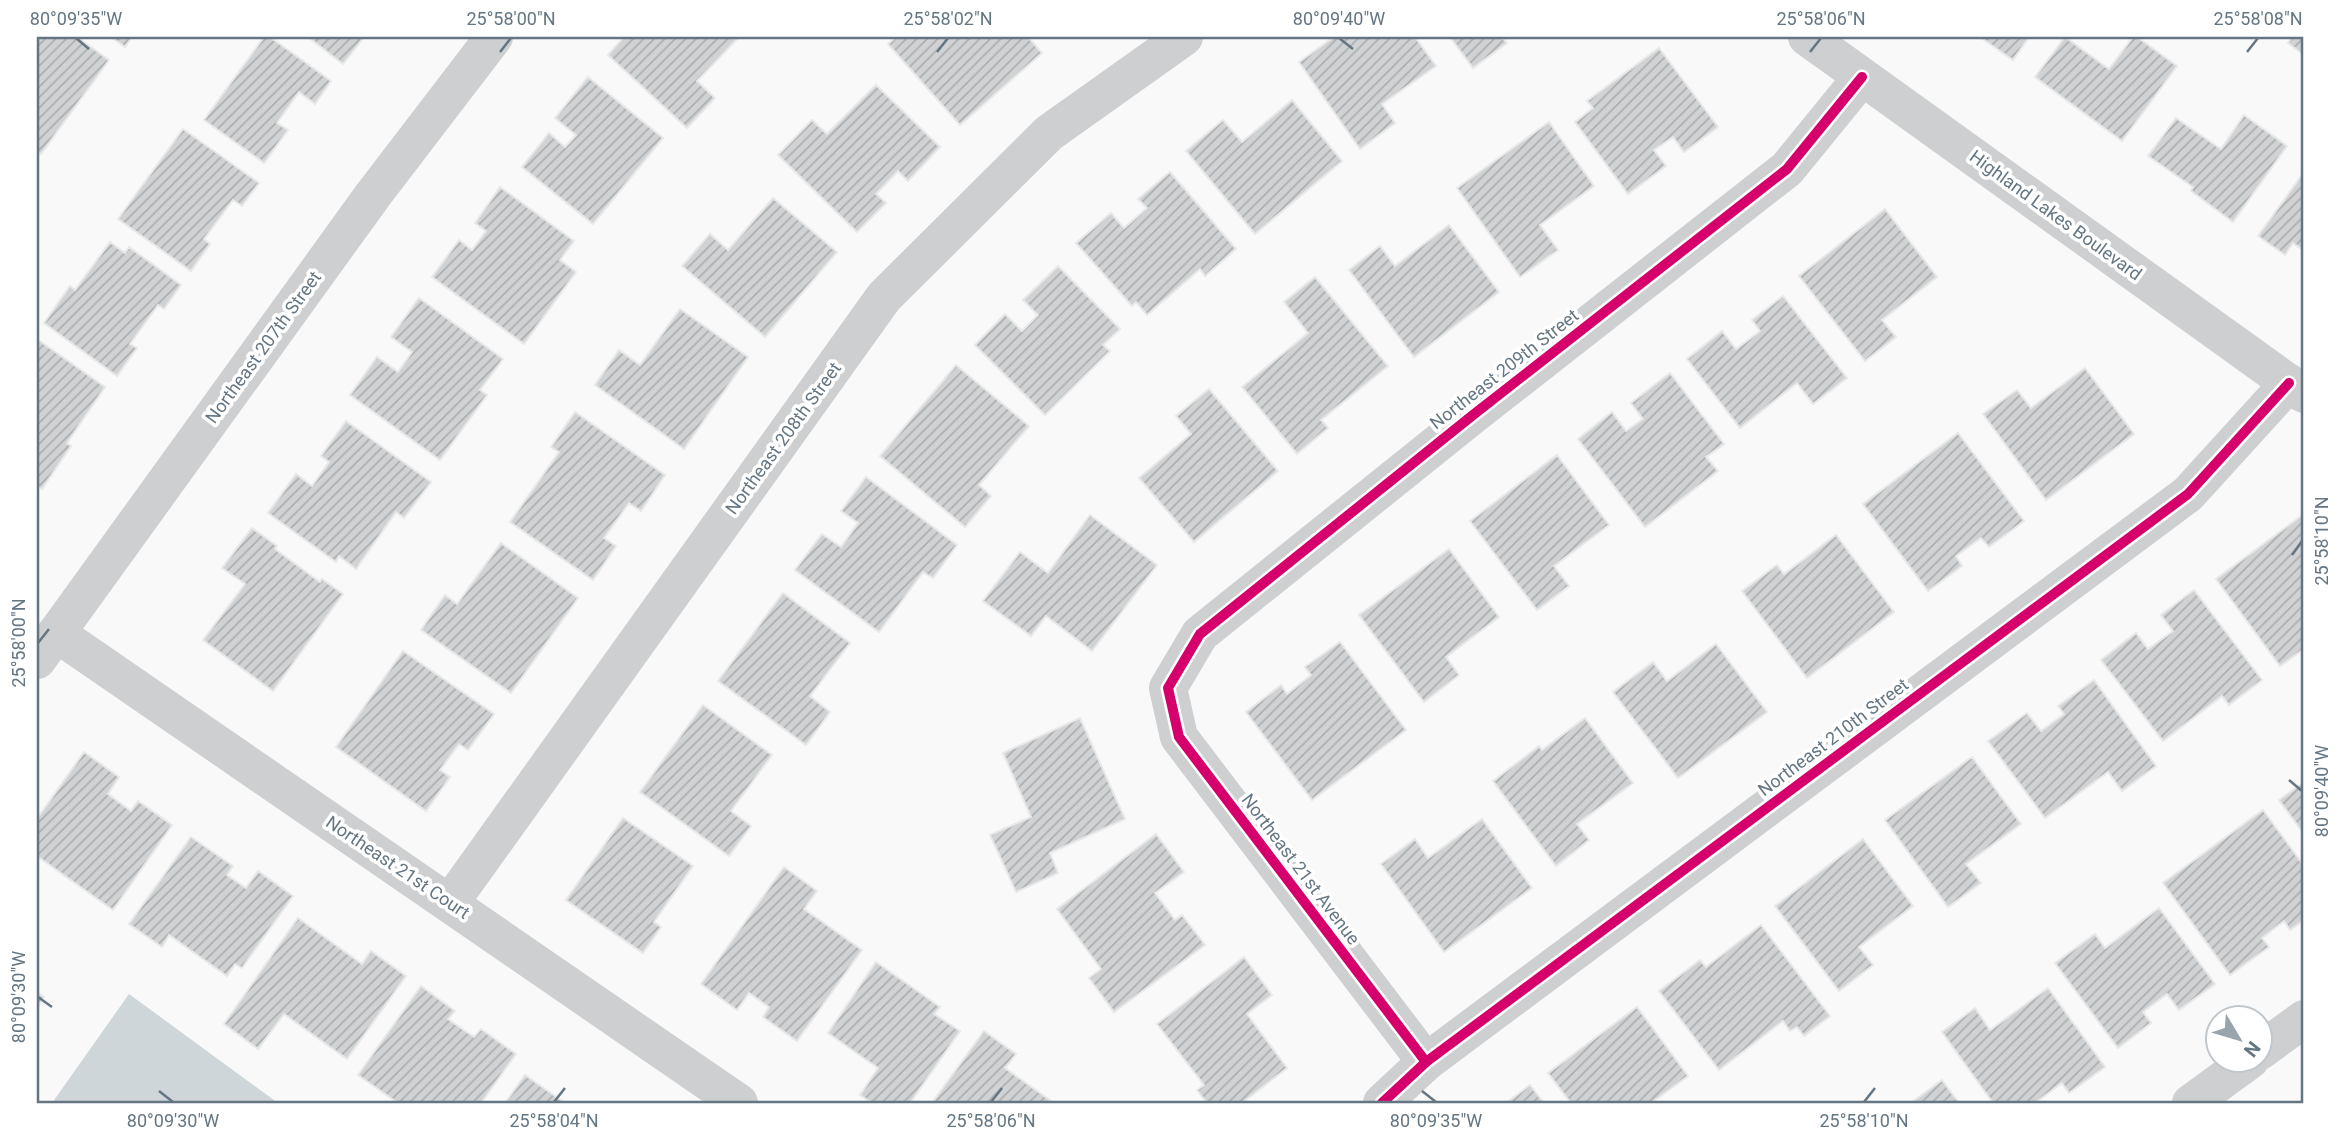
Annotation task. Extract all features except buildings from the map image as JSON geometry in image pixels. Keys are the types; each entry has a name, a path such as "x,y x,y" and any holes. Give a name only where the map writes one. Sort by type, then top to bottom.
{"street":[{"name":"Northeast 207th Street","path":"46,646 373,195 494,37"},
{"name":"Northeast 208th Street","path":"450,903 884,297 1049,133 1184,37"},
{"name":"Highland Lakes Boulevard","path":"1807,37 2296,389"},
{"name":"Northeast 209th Street","path":"1168,688 1200,634 1787,169 1862,77"},
{"name":"Northeast 210th Street","path":"1382,1103 1426,1062 2188,494 2296,389"},
{"name":"Northeast 21st Court","path":"46,646 450,903 739,1103"},
{"name":"Northeast 21st Avenue","path":"1168,688 1179,737 1426,1062"},
{"path":"2274,1040 2304,1018"},
{"path":"2192,1103 2230,1074"}],"shaded area":[{"path":"129,994 278,1103 52,1103"}],"cycle path":[{"path":"1426,1062 1179,737 1168,688 1200,634 1473,415 1787,169 1862,77"},
{"path":"1382,1103 1426,1062 2188,494 2289,383"}]}
